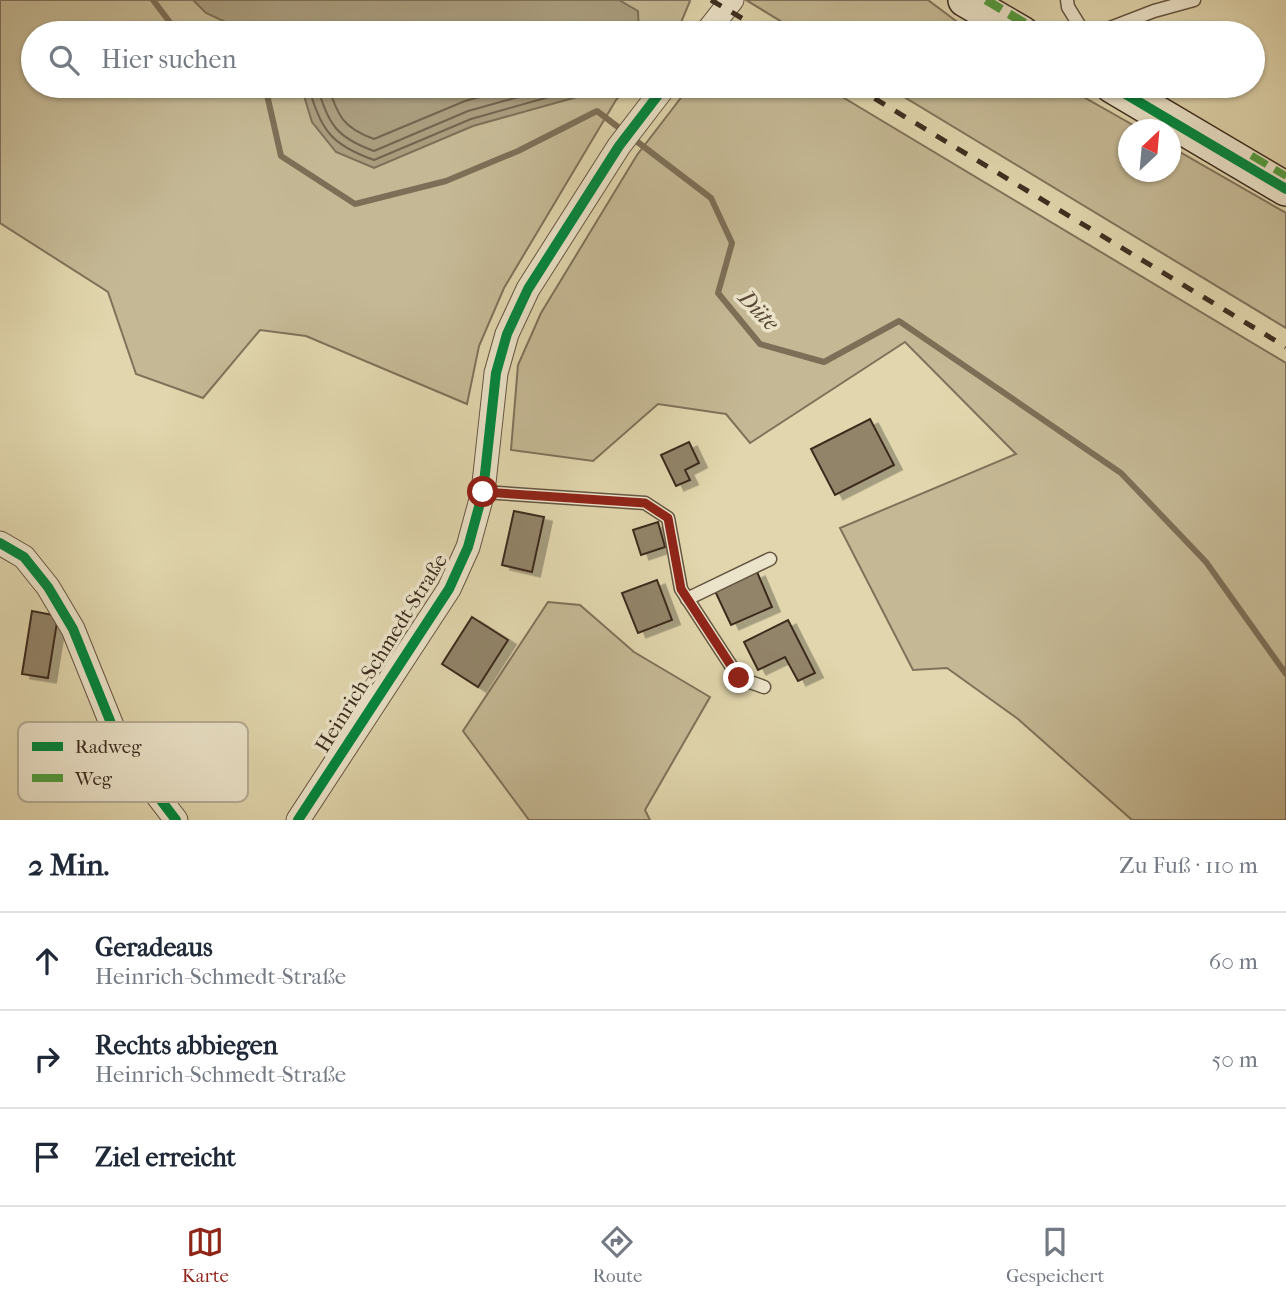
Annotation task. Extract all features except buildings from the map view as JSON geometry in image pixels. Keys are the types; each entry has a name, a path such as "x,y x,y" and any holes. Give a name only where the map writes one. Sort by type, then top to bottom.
{"main road":[{"path":"965,0 1001,21"},
{"path":"1132,98 1286,189"}],"street":[{"path":"715,21 732,0"},
{"name":"Heinrich-Schmedt-Straße","path":"298,820 449,590 468,547 483,492 496,373 507,334 528,289 619,146 656,98"},
{"path":"0,543 24,557 48,587 73,629 111,722"},
{"path":"162,802 176,820"}],"lane":[{"path":"1067,0 1077,21"},
{"path":"1128,21 1194,0"},
{"path":"483,492 645,503 668,518 681,589 739,678 765,687"},
{"path":"687,598 769,559"}],"shaded area":[{"path":"0,0 690,1 682,21 21,21 21,98 618,98 504,288 479,346 467,404 306,336 260,330 203,398 136,374 108,292 0,223"},
{"path":"746,0 928,0 956,21 780,21"},
{"path":"681,98 844,98 1286,363 1286,820 1132,820 1018,719 947,668 913,670 840,528 1016,454 905,342 750,443 726,414 658,404 593,461 511,450 518,365 541,313 637,155"},
{"path":"906,98 1085,98 1122,119 1118,119 1118,182 1181,182 1181,153 1286,213 1286,328"},
{"path":"548,602 580,605 634,652 710,697 645,810 650,820 529,820 463,731"}],"water":[{"path":"193,0 619,0 638,11 638,21 223,21 206,13"},
{"path":"305,98 573,98 473,126 374,168 336,152 312,122"}],"waterway":[{"name":"Düte","path":"153,0 169,21"},
{"name":"Düte","path":"268,98 281,156 355,204 446,181 518,151 597,111 711,198 732,243 718,293 760,344 824,362 899,321 1121,473 1206,562 1286,674"}],"railway":[{"path":"711,0 747,21"},
{"path":"874,98 1286,347"}],"marked path":[{"path":"986,0 1021,21"},
{"path":"1251,156 1286,177"}],"cycle path":[{"path":"298,820 449,589 468,547 483,492 496,373 507,334 528,289 619,146 656,98"},
{"path":"1132,98 1286,189"},
{"path":"0,543 24,557 48,587 73,629 111,722"},
{"path":"162,802 176,820"}],"route":[{"path":"483,492 645,503 668,518 681,589 739,678"}]}
